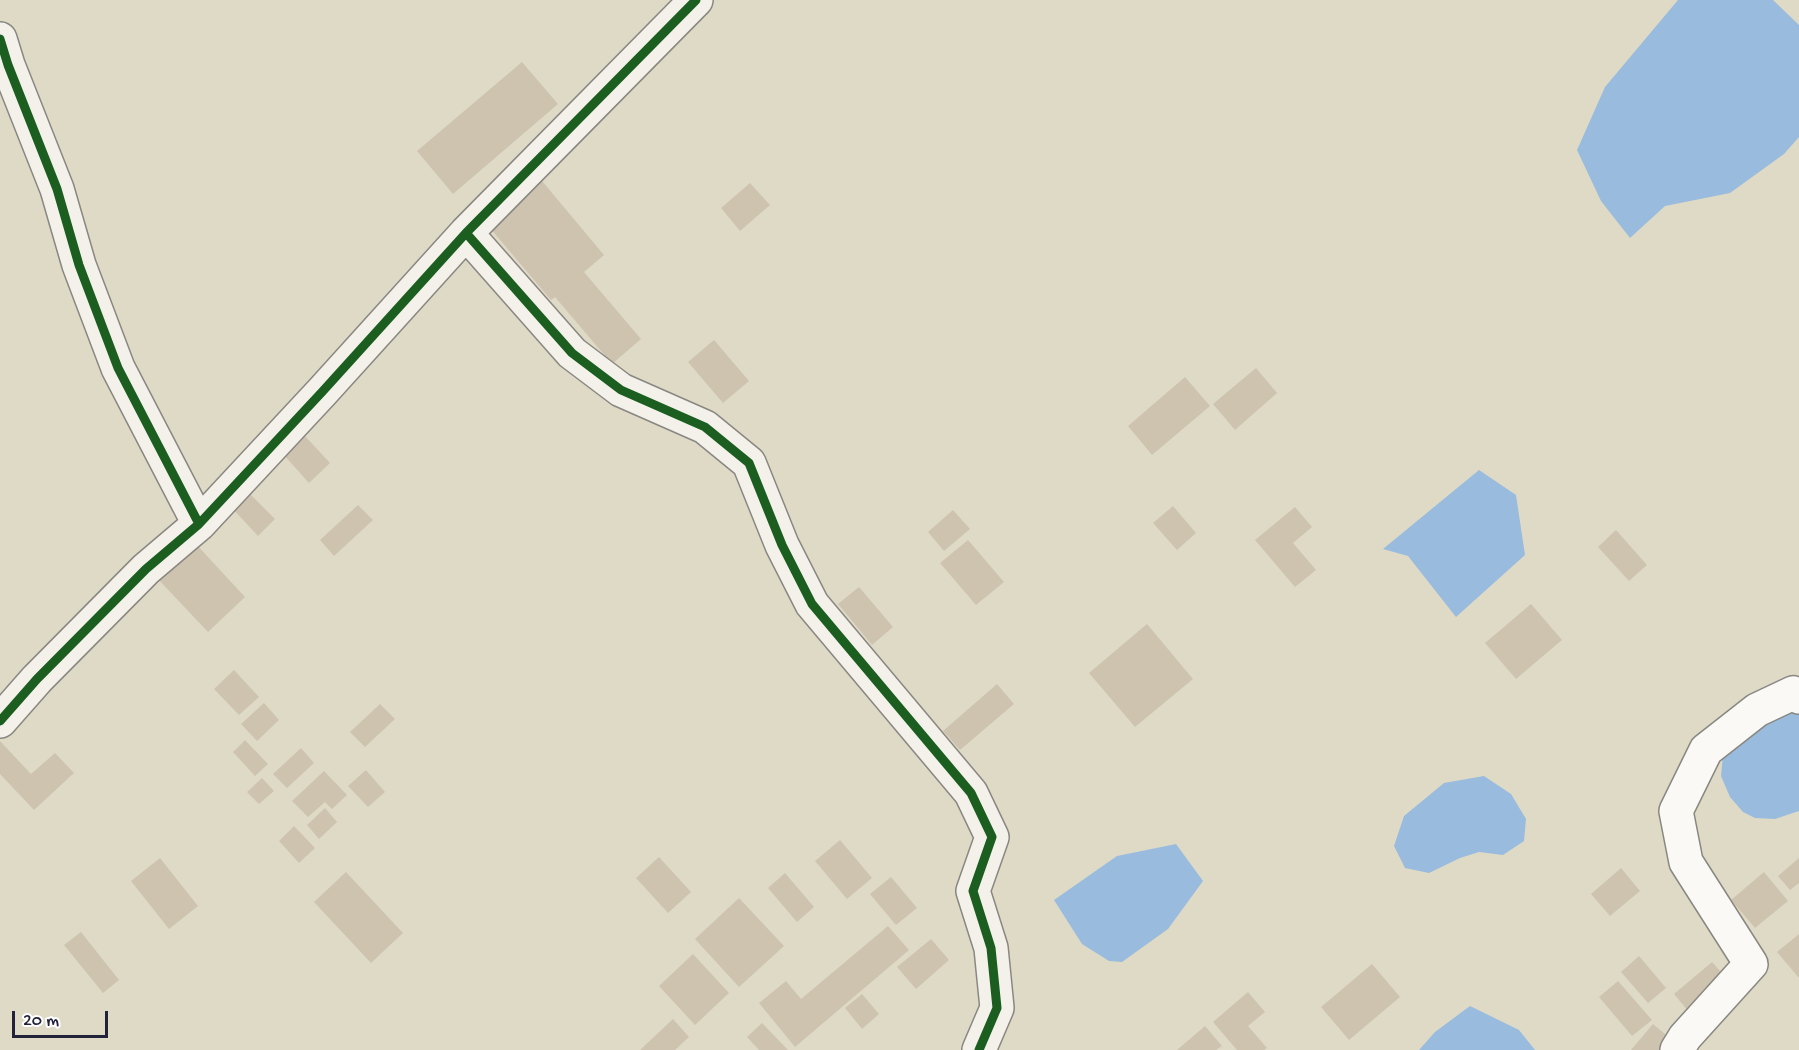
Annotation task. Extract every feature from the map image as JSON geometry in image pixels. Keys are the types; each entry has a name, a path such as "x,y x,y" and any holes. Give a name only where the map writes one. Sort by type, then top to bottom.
{"street":[{"path":"0,721 37,679 146,569 199,524 466,233 696,0"},
{"path":"0,39 57,189 79,265 118,368 199,524"},
{"path":"466,233 572,352 621,390 705,427 749,463 782,545 812,604 971,793 992,837 973,891 991,948 997,1008 979,1050"},
{"path":"1677,1050 1685,1037 1752,964 1686,862 1676,811 1706,750 1757,710 1793,693 1799,697"}],"water":[{"path":"1678,0 1773,0 1799,25 1799,137 1784,154 1730,193 1665,206 1630,238 1601,201 1577,150 1605,87"},
{"path":"1479,470 1516,495 1525,555 1456,617 1408,556 1383,549"},
{"path":"1790,709 1799,712 1799,811 1775,819 1755,818 1743,812 1730,797 1721,776 1723,754 1743,734"},
{"path":"1484,776 1511,794 1526,819 1524,841 1503,855 1479,852 1460,858 1429,873 1405,868 1394,846 1404,816 1444,783"},
{"path":"1176,844 1203,881 1168,929 1122,962 1109,961 1082,944 1054,900 1117,856"},
{"path":"1470,1006 1519,1030 1535,1050 1419,1050 1435,1032"}],"building":[{"path":"522,62 558,104 453,194 417,151"},
{"path":"537,175 604,255 584,272 641,339 612,364 555,297 551,300 484,221"},
{"path":"750,183 770,205 740,231 721,208"},
{"path":"714,340 749,381 723,403 688,362"},
{"path":"1256,368 1277,393 1235,430 1213,404"},
{"path":"1185,377 1210,406 1152,455 1128,426"},
{"path":"303,434 330,463 309,483 282,453"},
{"path":"249,493 275,519 258,536 232,508"},
{"path":"358,505 373,520 334,556 320,540"},
{"path":"1173,506 1196,533 1177,550 1153,523"},
{"path":"1295,507 1312,527 1293,543 1316,570 1295,587 1255,540"},
{"path":"953,510 970,529 944,551 928,532"},
{"path":"1616,530 1647,565 1629,581 1598,547"},
{"path":"968,540 1004,582 976,605 940,563"},
{"path":"195,543 245,597 208,632 157,578"},
{"path":"859,587 893,627 872,645 838,604"},
{"path":"1531,604 1562,640 1516,679 1485,643"},
{"path":"1147,624 1193,679 1135,727 1089,673"},
{"path":"234,670 259,697 239,715 214,689"},
{"path":"997,684 1014,704 960,750 943,731"},
{"path":"264,703 279,720 257,741 241,724"},
{"path":"380,704 395,719 365,747 350,732"},
{"path":"245,740 268,764 255,776 233,752"},
{"path":"0,741 31,774 55,753 74,773 34,810 0,774"},
{"path":"301,748 314,763 287,788 273,774"},
{"path":"366,770 385,792 368,807 348,786"},
{"path":"324,771 347,795 332,809 325,802 308,817 292,801"},
{"path":"262,778 274,791 259,804 247,792"},
{"path":"325,808 337,822 319,839 307,825"},
{"path":"294,826 315,848 299,863 279,841"},
{"path":"840,840 872,878 847,899 815,861"},
{"path":"659,857 691,892 668,913 636,878"},
{"path":"160,858 198,906 169,929 131,881"},
{"path":"1799,858 1799,883 1790,890 1778,876"},
{"path":"1621,868 1640,891 1610,916 1591,894"},
{"path":"346,872 403,933 371,963 314,902"},
{"path":"1764,872 1788,901 1755,928 1731,900"},
{"path":"785,873 814,907 797,922 768,888"},
{"path":"891,877 917,908 896,925 870,894"},
{"path":"739,898 784,946 739,987 695,939"},
{"path":"888,926 909,950 795,1047 759,1003 786,981 801,999"},
{"path":"81,932 119,980 103,993 64,945"},
{"path":"1799,934 1799,978 1777,952"},
{"path":"931,939 949,960 916,989 897,967"},
{"path":"693,954 729,993 695,1025 659,986"},
{"path":"1639,956 1666,988 1648,1003 1621,972"},
{"path":"1712,962 1728,980 1689,1012 1674,994"},
{"path":"1372,964 1400,997 1349,1040 1321,1007"},
{"path":"1618,981 1652,1020 1632,1036 1599,997"},
{"path":"1248,992 1265,1012 1248,1026 1267,1048 1264,1050 1237,1050 1213,1022"},
{"path":"862,994 879,1014 862,1029 845,1008"},
{"path":"673,1019 689,1037 675,1050 640,1050"},
{"path":"762,1023 788,1050 759,1050 747,1037"},
{"path":"1653,1024 1672,1040 1663,1050 1631,1050"},
{"path":"1205,1026 1222,1046 1216,1050 1177,1050"}],"cycle path":[{"path":"0,721 37,679 146,569 199,524 466,233 696,0"},
{"path":"0,39 57,189 79,265 118,368 199,524"},
{"path":"466,233 572,353 621,390 705,427 749,463 782,545 812,604 971,793 992,837 973,891 991,948 997,1008 979,1050"}]}
